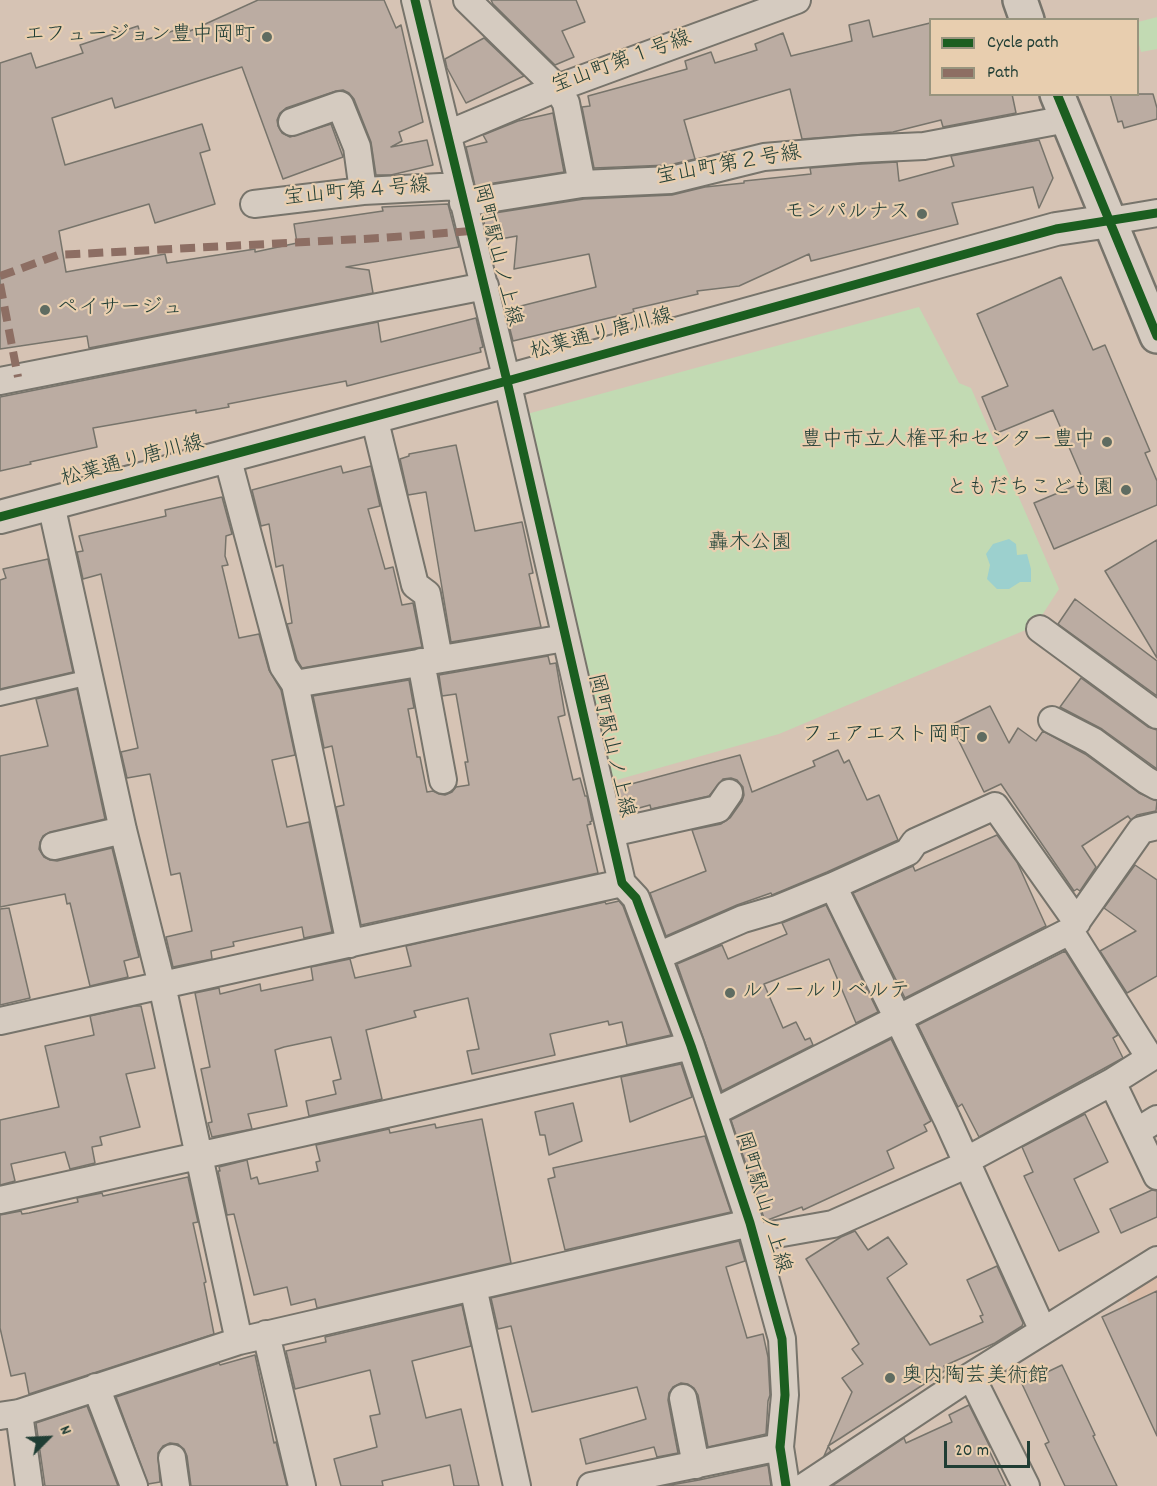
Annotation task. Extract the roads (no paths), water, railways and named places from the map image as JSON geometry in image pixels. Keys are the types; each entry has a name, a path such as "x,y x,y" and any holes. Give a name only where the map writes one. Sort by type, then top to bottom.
{"main road":[{"path":"1020,0 1026,18"},
{"path":"1062,107 1157,336"}],"street":[{"name":"岡町駅山ノ上線","path":"415,0 485,286 622,883 636,898 691,1046 752,1231 782,1339 785,1395 780,1447 786,1486"},
{"path":"467,0 557,88 566,103 582,184"},
{"name":"宝山町第１号線","path":"448,134 557,88 797,0"},
{"path":"292,122 340,105 357,147 363,190"},
{"name":"宝山町第２号線","path":"462,195 582,184 671,180 764,157 924,146 1062,107"},
{"name":"宝山町第４号線","path":"254,204 363,190 462,195"},
{"path":"1110,221 1157,213"},
{"name":"松葉通り唐川線","path":"0,517 507,381 1056,229 1110,221"},
{"path":"0,381 485,286"},
{"path":"374,417 415,585 427,594 430,661 443,780"},
{"path":"228,456 283,666 295,684 350,944"},
{"path":"51,504 123,830 162,986 200,1154 239,1341"},
{"path":"1040,629 1157,715"},
{"path":"295,684 565,638"},
{"path":"1052,720 1093,741 1157,786"},
{"path":"611,833 718,809 729,793"},
{"path":"29,1486 10,1414 266,1334 473,1287 752,1231 833,1224 968,1162 1112,1082 1150,1058 1074,926 995,806 915,842 908,852 833,886 777,909 743,919 658,956"},
{"path":"714,1112 898,1020 1074,926 1141,831 1157,826"},
{"path":"54,846 123,830"},
{"path":"0,1021 622,883"},
{"path":"833,886 968,1162 1043,1331"},
{"path":"0,1200 691,1046"},
{"path":"1112,1082 1147,1126 1157,1176"},
{"path":"805,1486 971,1376 1157,1260"},
{"path":"473,1287 517,1486"},
{"path":"266,1334 302,1486"},
{"path":"971,1376 1026,1486"},
{"path":"96,1388 134,1486"},
{"path":"683,1398 696,1465"},
{"path":"591,1486 780,1447"},
{"path":"172,1458 176,1486"}],"lane":[{"path":"0,698 90,677"}],"water":[{"path":"1009,539 1016,544 1017,555 1027,554 1031,569 1031,582 1020,582 1009,589 997,589 987,579 990,565 986,554 993,544"}],"place":[{"name":"エフュージョン豊中岡町","path":"267,37"},
{"name":"モンパルナス","path":"922,214"},
{"name":"ペイサージュ","path":"45,310"},
{"name":"豊中市立人権平和センター豊中","path":"1107,442"},
{"name":"ともだちこども園","path":"1126,490"},
{"name":"フェアエスト岡町","path":"982,737"},
{"name":"ルノールリベルテ","path":"730,993"},
{"name":"奥内陶芸美術館","path":"890,1378"}],"park label":[{"name":"轟木公園","path":"750,545"}]}
